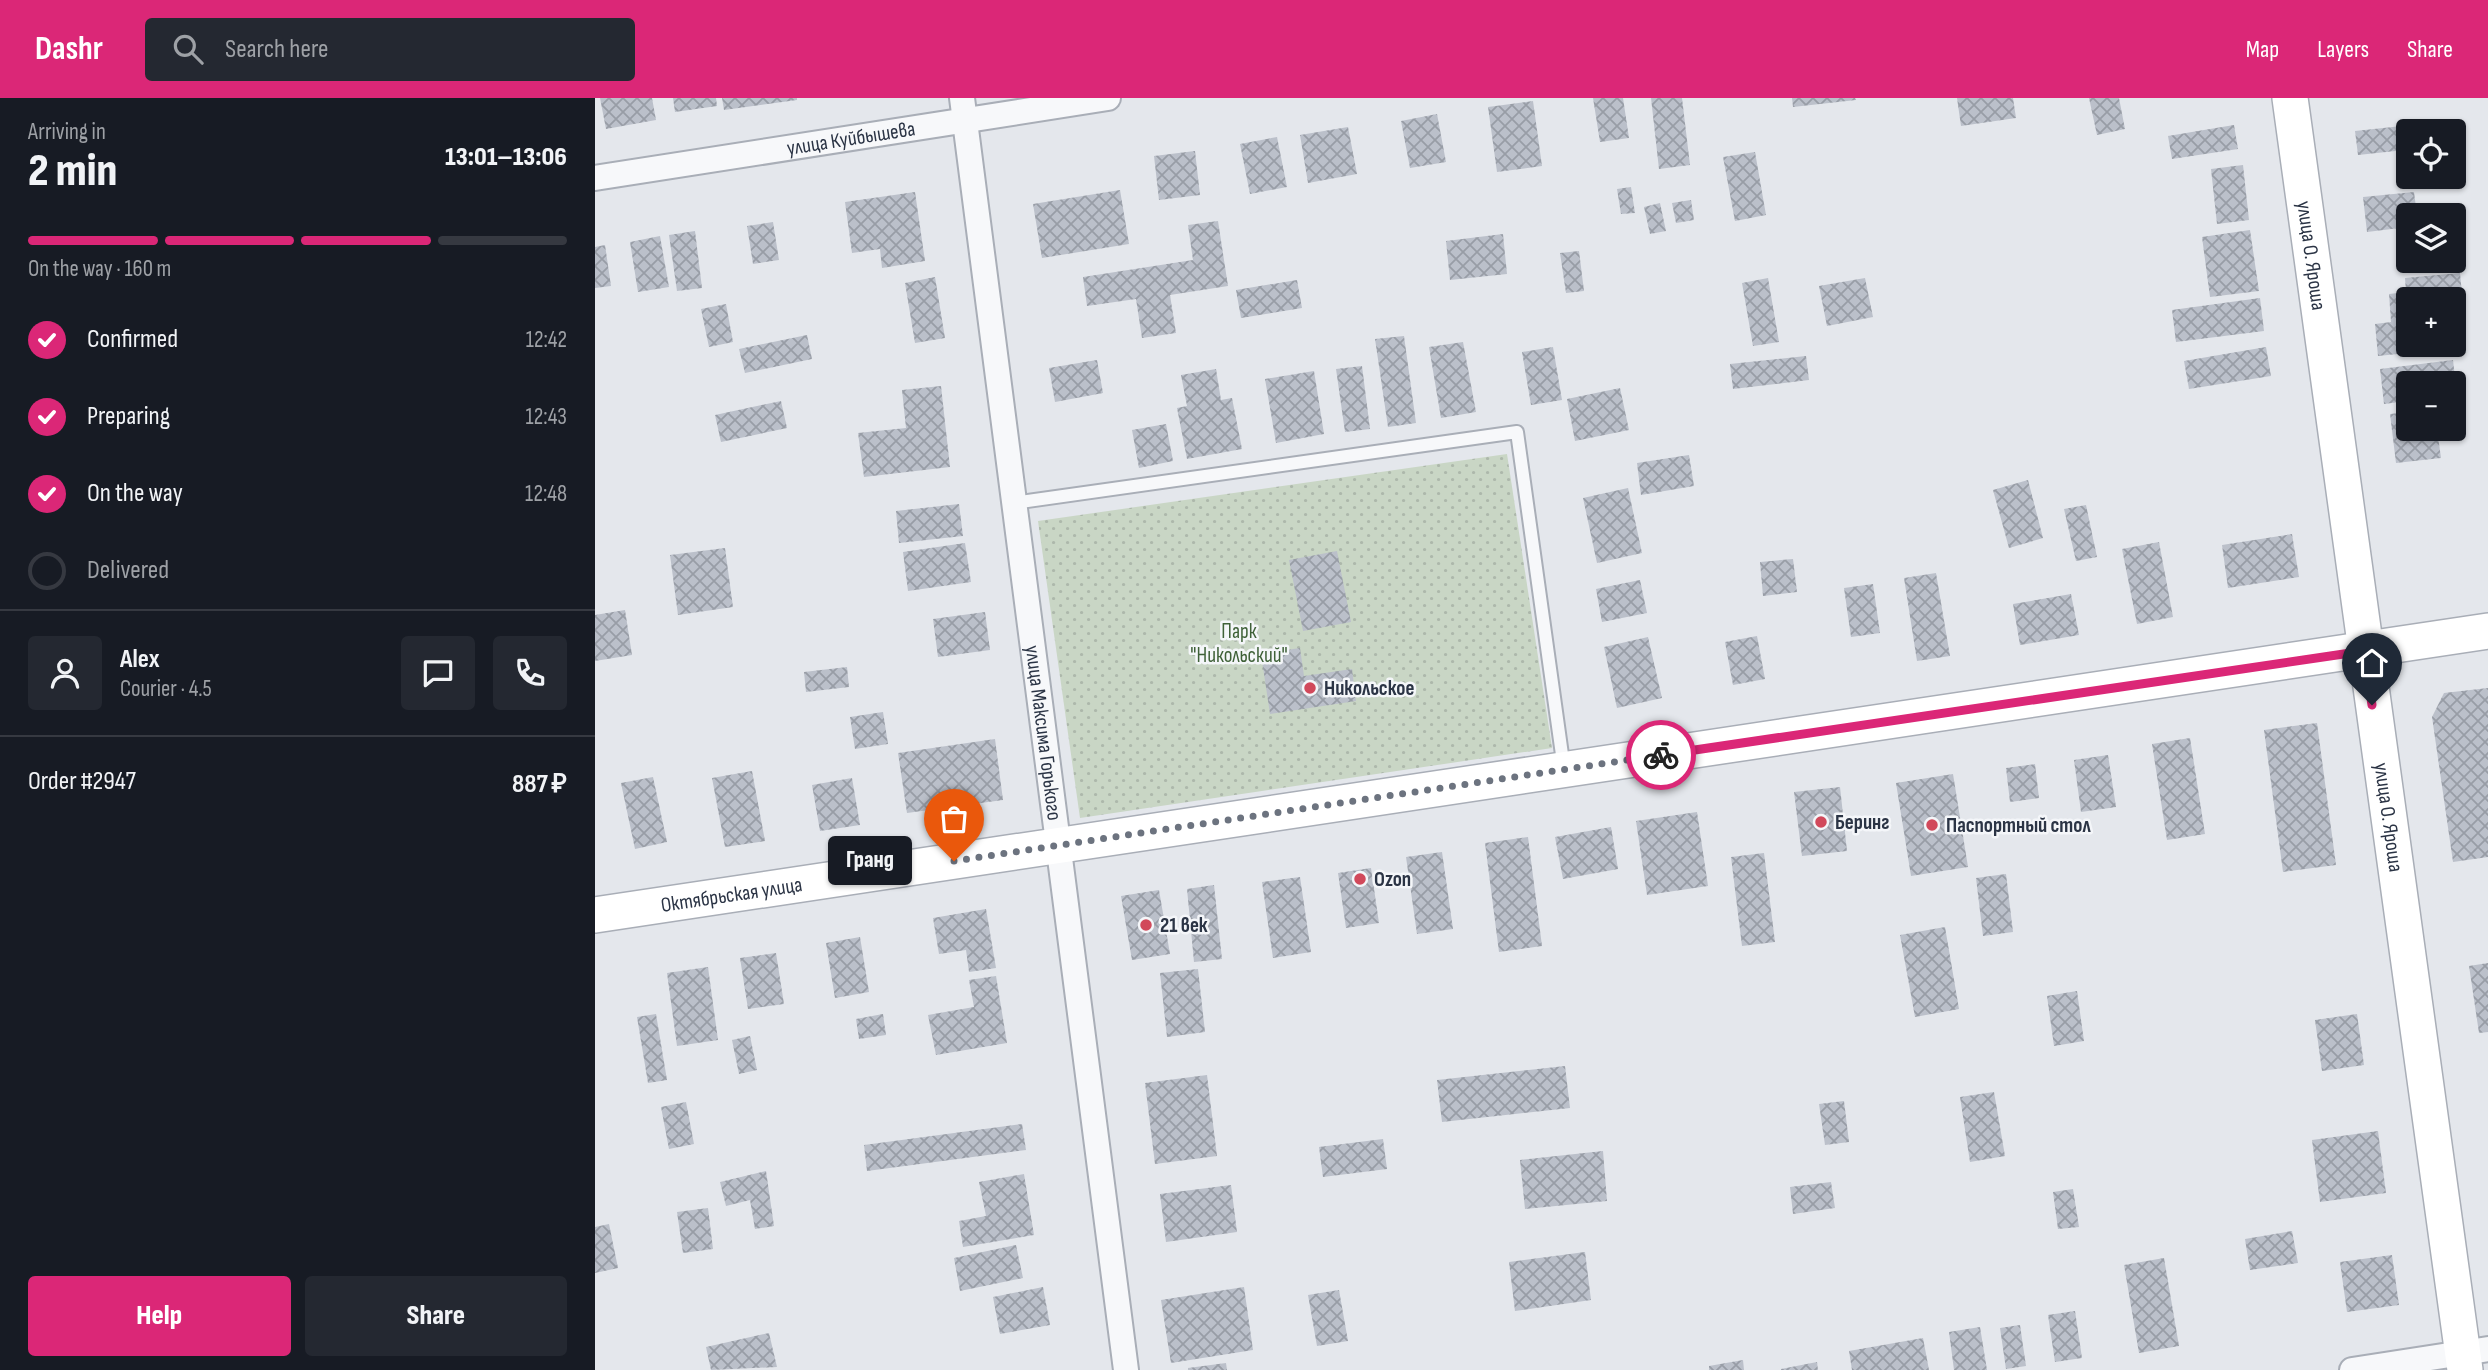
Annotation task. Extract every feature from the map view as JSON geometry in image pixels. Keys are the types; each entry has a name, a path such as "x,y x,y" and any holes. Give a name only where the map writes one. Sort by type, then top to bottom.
{"main road":[{"name":"улица О. Яроша","path":"2290,98 2364,651 2472,1357"},
{"name":"Октябрьская улица","path":"595,915 2488,631"}],"street":[{"name":"улица Куйбышева","path":"595,178 963,108 1108,98"},
{"name":"улица Максима Горького","path":"963,108 1126,1370"},
{"path":"2352,1370 2472,1357"}],"lane":[{"path":"1013,503 1517,432 1564,769"}],"green space":[{"name":"Парк \"Никольский\"","path":"1507,454 1552,748 1080,818 1038,521"}],"building":[{"path":"600,98 652,98 656,120 606,129"},
{"path":"673,98 716,98 717,106 675,112"},
{"path":"722,98 797,98 797,100 724,110"},
{"path":"1593,98 1623,98 1629,138 1600,142"},
{"path":"1651,98 1682,98 1690,165 1659,169"},
{"path":"1792,98 1855,98 1856,100 1793,107"},
{"path":"1957,98 2013,98 2016,118 1961,126"},
{"path":"2089,98 2119,98 2125,129 2097,135"},
{"path":"1533,101 1542,166 1497,172 1488,107"},
{"path":"1437,114 1446,162 1410,168 1401,121"},
{"path":"2234,125 2238,149 2172,159 2168,136"},
{"path":"1348,127 1357,174 1308,183 1300,135"},
{"path":"2396,127 2396,151 2358,155 2355,131"},
{"path":"1277,137 1287,187 1250,194 1240,144"},
{"path":"1195,151 1200,195 1159,200 1154,156"},
{"path":"1755,152 1766,215 1735,221 1723,157"},
{"path":"2243,165 2249,220 2217,224 2211,169"},
{"path":"1631,187 1635,213 1621,214 1617,189"},
{"path":"1120,190 1129,244 1042,258 1033,204"},
{"path":"915,192 925,261 882,268 880,249 852,253 845,202"},
{"path":"2414,192 2415,203 2396,203 2396,228 2367,232 2363,197"},
{"path":"1691,200 1694,220 1676,223 1672,203"},
{"path":"1660,203 1666,231 1650,234 1644,207"},
{"path":"1218,221 1228,286 1170,295 1176,333 1142,338 1136,299 1087,306 1083,277 1193,260 1188,225"},
{"path":"773,222 779,260 753,264 747,226"},
{"path":"2250,230 2259,291 2210,297 2202,237"},
{"path":"695,231 702,288 677,291 669,235"},
{"path":"1503,234 1507,274 1450,280 1446,241"},
{"path":"660,236 669,287 638,292 630,242"},
{"path":"605,245 611,286 595,288 595,247"},
{"path":"1579,251 1584,291 1566,293 1560,253"},
{"path":"2460,273 2461,287 2406,287 2405,278"},
{"path":"935,277 945,338 915,343 905,283"},
{"path":"1768,278 1779,342 1753,346 1742,283"},
{"path":"1865,278 1873,317 1827,326 1819,286"},
{"path":"1297,280 1302,308 1241,318 1236,290"},
{"path":"2396,293 2396,354 2378,356 2375,324 2391,322 2389,294"},
{"path":"2260,298 2264,331 2176,342 2172,310"},
{"path":"726,304 733,342 709,347 701,309"},
{"path":"807,335 812,359 745,373 739,349"},
{"path":"1404,336 1416,423 1388,427 1375,339"},
{"path":"1463,342 1476,412 1441,418 1429,347"},
{"path":"1553,347 1562,400 1531,405 1522,352"},
{"path":"2266,347 2271,376 2189,389 2184,361"},
{"path":"1806,356 1809,380 1733,389 1730,364"},
{"path":"1097,360 1103,393 1055,402 1049,368"},
{"path":"2453,360 2454,371 2396,371 2396,402 2384,404 2380,369"},
{"path":"1362,366 1370,429 1345,432 1336,369"},
{"path":"1216,369 1221,400 1232,398 1242,449 1187,459 1177,408 1187,406 1181,375"},
{"path":"1314,371 1324,434 1276,443 1265,379"},
{"path":"941,386 950,467 864,477 858,433 906,428 902,390"},
{"path":"1620,388 1629,430 1575,441 1567,399"},
{"path":"781,401 787,428 721,442 715,415"},
{"path":"2396,413 2396,441 2439,441 2441,458 2396,463 2390,414"},
{"path":"1166,424 1173,461 1139,468 1132,430"},
{"path":"1689,455 1694,486 1641,495 1637,463"},
{"path":"2028,480 2043,538 2009,548 1993,490"},
{"path":"1628,488 1642,553 1597,563 1583,498"},
{"path":"959,504 963,536 899,543 896,511"},
{"path":"2086,505 2097,557 2076,561 2064,509"},
{"path":"2292,534 2299,577 2228,588 2222,545"},
{"path":"2159,542 2173,617 2137,624 2122,549"},
{"path":"965,543 971,582 908,591 903,552"},
{"path":"725,548 733,607 678,615 670,555"},
{"path":"1337,551 1351,622 1303,631 1289,560"},
{"path":"1793,559 1797,592 1763,596 1760,562"},
{"path":"1936,573 1950,656 1917,661 1904,578"},
{"path":"1640,580 1647,613 1602,622 1596,589"},
{"path":"1873,584 1880,633 1851,637 1844,588"},
{"path":"2071,594 2079,635 2020,645 2013,604"},
{"path":"625,610 632,655 595,661 595,615"},
{"path":"985,612 990,650 938,657 933,619"},
{"path":"1757,636 1765,679 1733,685 1725,642"},
{"path":"1648,637 1662,698 1617,708 1604,647"},
{"name":"Никольское","path":"1300,648 1304,676 1352,669 1356,701 1270,714 1261,654"},
{"path":"847,667 849,687 806,692 804,672"},
{"path":"2488,688 2488,857 2453,862 2432,717 2444,693"},
{"path":"883,712 888,744 855,749 850,717"},
{"path":"2317,723 2336,865 2283,872 2264,730"},
{"path":"2190,738 2205,834 2167,840 2152,744"},
{"path":"995,739 1003,800 907,813 898,753"},
{"path":"2108,755 2116,807 2081,812 2074,760"},
{"path":"2035,764 2039,798 2010,802 2006,768"},
{"path":"752,771 765,841 725,847 712,778"},
{"name":"Паспортный стол","path":"1953,774 1968,867 1911,876 1896,783"},
{"path":"653,777 667,842 635,849 621,783"},
{"path":"852,778 860,825 820,831 812,785"},
{"name":"Беринг","path":"1840,787 1847,851 1802,856 1794,792"},
{"path":"1697,812 1708,886 1647,895 1636,821"},
{"path":"1611,827 1618,869 1563,879 1555,837"},
{"path":"1528,837 1542,946 1499,952 1485,843"},
{"path":"1442,852 1453,929 1417,934 1406,857"},
{"path":"1764,853 1775,942 1742,946 1731,857"},
{"path":"1371,868 1379,923 1346,928 1338,873"},
{"path":"2006,874 2013,932 1983,936 1976,878"},
{"path":"1300,877 1311,952 1273,958 1262,882"},
{"path":"1214,885 1222,959 1194,962 1187,889"},
{"path":"1159,890 1170,954 1132,960 1121,896"},
{"path":"986,909 996,968 969,972 966,950 939,954 933,918"},
{"path":"1945,927 1959,1009 1915,1017 1900,935"},
{"path":"860,937 869,992 835,998 826,943"},
{"path":"776,953 784,1004 748,1009 740,958"},
{"path":"2488,963 2488,1032 2479,1033 2469,966"},
{"path":"708,967 718,1040 677,1046 667,973"},
{"path":"1198,969 1205,1032 1167,1037 1160,973"},
{"path":"996,976 1007,1043 936,1055 928,1015 974,1007 969,980"},
{"path":"2077,991 2084,1041 2054,1046 2047,996"},
{"path":"656,1014 667,1080 648,1083 637,1017"},
{"path":"883,1014 886,1035 859,1039 856,1019"},
{"path":"2357,1014 2364,1065 2322,1071 2315,1020"},
{"path":"750,1036 757,1070 739,1074 732,1040"},
{"path":"1565,1066 1570,1108 1442,1122 1437,1080"},
{"path":"1207,1075 1217,1156 1155,1164 1145,1083"},
{"path":"1994,1092 2005,1156 1970,1162 1960,1097"},
{"path":"1844,1101 1849,1142 1825,1145 1819,1104"},
{"path":"686,1102 694,1144 669,1149 661,1107"},
{"path":"1022,1124 1026,1150 867,1171 864,1145"},
{"path":"2378,1131 2386,1193 2320,1202 2312,1140"},
{"path":"1383,1139 1387,1169 1323,1177 1319,1147"},
{"path":"1603,1151 1607,1201 1525,1209 1520,1160"},
{"path":"766,1171 774,1226 755,1229 750,1200 726,1206 720,1182"},
{"path":"1024,1174 1034,1235 963,1247 959,1221 986,1216 979,1182"},
{"path":"1831,1182 1835,1208 1793,1214 1790,1187"},
{"path":"1231,1185 1237,1232 1166,1242 1160,1194"},
{"path":"2073,1189 2079,1227 2058,1229 2053,1192"},
{"path":"708,1208 713,1249 683,1253 677,1212"},
{"path":"609,1224 618,1268 595,1273 595,1227"},
{"path":"2292,1231 2298,1263 2250,1270 2245,1239"},
{"path":"1016,1245 1023,1278 960,1291 954,1258"},
{"path":"1585,1252 1591,1300 1515,1311 1509,1262"},
{"path":"2392,1255 2399,1305 2347,1312 2340,1262"},
{"path":"2164,1258 2179,1346 2139,1353 2124,1265"},
{"path":"1043,1287 1050,1325 1000,1334 993,1297"},
{"path":"1244,1287 1253,1350 1171,1363 1161,1300"},
{"path":"1339,1290 1348,1341 1317,1346 1308,1295"},
{"path":"2075,1311 2082,1358 2055,1362 2048,1315"},
{"path":"2020,1325 2026,1366 2006,1369 2000,1328"},
{"path":"1980,1327 1987,1370 1954,1370 1949,1332"},
{"path":"769,1333 777,1367 711,1370 706,1347"},
{"path":"1923,1338 1929,1370 1852,1370 1849,1351"},
{"path":"1743,1360 1744,1370 1709,1370 1709,1366"},
{"path":"1817,1362 1818,1370 1781,1370 1781,1369"},
{"path":"1226,1363 1227,1370 1188,1370 1188,1368"}],"way so far":[{"path":"954,861 1661,755"}],"place":[{"name":"Никольское","path":"1310,688"},
{"name":"Беринг","path":"1821,822"},
{"name":"Паспортный стол","path":"1932,825"},
{"name":"Гранд","path":"954,861"},
{"name":"Ozon","path":"1360,879"},
{"name":"21 век","path":"1146,925"}],"route":[{"path":"1661,755 2364,651 2372,705"}]}
